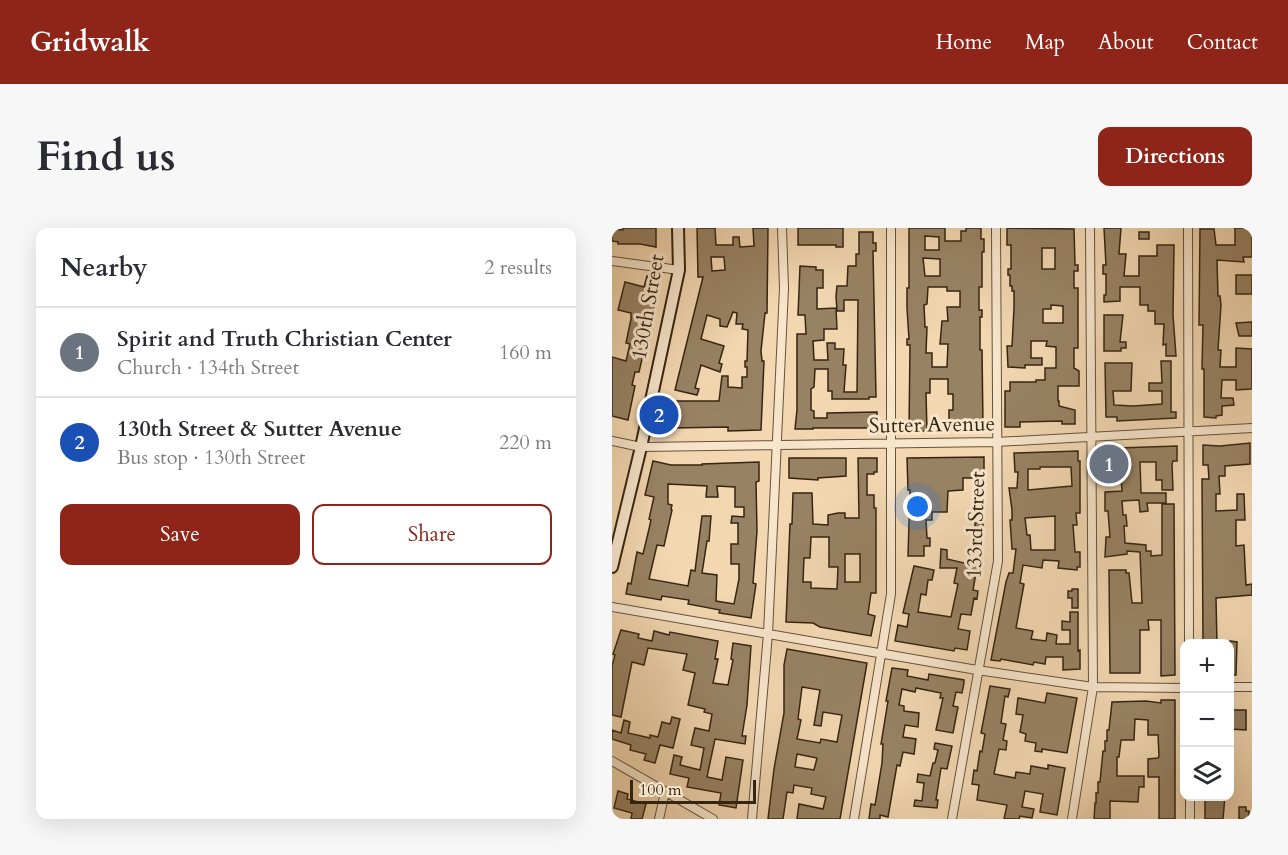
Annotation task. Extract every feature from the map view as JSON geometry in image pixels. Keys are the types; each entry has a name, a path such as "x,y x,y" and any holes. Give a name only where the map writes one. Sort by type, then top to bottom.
{"street":[{"name":"130th Street","path":"612,567 641,447 679,270 678,228"},
{"path":"752,819 768,634 784,288 782,228"},
{"path":"854,819 891,594 891,228"},
{"name":"133rd Street","path":"952,819 998,561 996,228"},
{"path":"1072,819 1093,687 1090,228"},
{"path":"1188,228 1189,639"},
{"path":"612,261 679,270"},
{"name":"Sutter Avenue","path":"612,441 641,447 996,442 1252,428"},
{"path":"612,607 1093,687 1180,688"},
{"path":"1234,687 1252,687"},
{"path":"612,761 713,819"},
{"path":"659,819 665,792"},
{"path":"1190,801 1190,819"}],"building":[{"path":"623,228 656,228 656,247 618,244 612,241 612,229 623,230"},
{"path":"697,228 715,228 716,245 733,245 733,237 739,237 740,247 754,246 753,228 768,228 767,313 765,313 761,351 762,361 764,361 761,430 728,431 728,427 673,428 673,401 719,401 722,376 728,376 728,387 742,388 742,377 747,377 745,361 747,361 748,330 742,329 743,324 736,324 737,313 733,312 727,327 720,326 720,319 707,315 701,339 724,346 719,363 722,364 720,372 701,365 695,388 699,389 697,395 675,390 703,277 698,277","holes":["711,257 724,257 725,270 712,271"]},
{"path":"798,228 843,228 843,247 798,245"},
{"path":"909,228 945,228 945,241 961,241 961,231 966,231 966,228 981,228 981,239 984,239 982,287 979,287 979,310 982,310 980,350 982,350 983,426 949,426 949,410 953,410 953,394 948,394 948,379 930,379 930,393 926,393 927,431 909,431 910,345 907,345 907,339 909,339 907,288 909,288","holes":["925,236 939,237 939,250 925,250","923,258 940,259 940,276 925,276","928,287 947,287 947,291 960,291 960,307 947,307 948,321 942,321 940,344 948,344 947,367 932,367 932,353 926,353 927,327 925,327 924,305 927,304"]},
{"path":"1007,228 1074,229 1075,265 1078,265 1078,271 1074,271 1074,288 1078,288 1078,348 1074,348 1074,368 1079,371 1079,386 1058,386 1058,401 1059,406 1075,410 1075,424 1062,424 1062,421 1020,422 1020,427 1005,427 1005,391 1010,391 1010,382 1045,380 1045,368 1056,368 1056,347 1046,346 1047,341 1031,341 1031,358 1042,358 1042,365 1025,365 1025,368 1008,367 1007,346 1012,346 1014,291 1010,286 1010,275 1008,275 1008,269 1011,269 1011,245 1007,245","holes":["1042,248 1055,248 1055,269 1042,269","1051,305 1063,306 1063,323 1043,323 1043,309 1051,309"]},
{"path":"1104,228 1121,228 1119,254 1126,254 1124,276 1139,276 1139,256 1157,256 1157,245 1174,245 1173,315 1176,356 1166,356 1166,344 1163,345 1164,324 1155,324 1155,311 1148,311 1148,305 1140,305 1140,287 1120,287 1120,301 1104,302 1106,274 1103,274 1103,265 1106,265"},
{"path":"1235,228 1252,228 1252,257 1243,257 1244,262 1217,260 1218,296 1220,296 1221,305 1218,350 1221,350 1220,367 1236,367 1236,348 1252,349 1252,389 1236,390 1236,380 1222,380 1221,398 1233,398 1234,405 1222,406 1222,415 1216,418 1204,417 1203,325 1199,325 1200,229 1214,229 1216,245 1235,245"},
{"path":"859,232 873,232 873,243 876,243 876,251 873,251 876,397 832,399 832,391 828,391 828,369 815,369 814,387 811,389 811,410 814,411 814,418 827,418 827,413 877,412 877,428 795,429 797,334 806,334 805,315 798,315 800,266 823,270 823,288 817,288 817,309 836,308 837,329 824,329 824,340 813,341 814,360 828,360 827,343 835,343 835,349 844,349 843,365 846,365 844,392 857,392 858,300 844,300 844,311 837,311 836,296 837,286 847,286 848,266 856,266 856,254 859,254"},
{"path":"1139,232 1149,232 1149,239 1139,239"},
{"path":"1236,275 1252,275 1252,294 1236,294"},
{"path":"647,276 660,281 639,372 635,372 632,385 635,386 628,420 612,416 612,357 626,361 630,344 626,343 631,313 618,310 625,282 644,287"},
{"path":"1104,315 1123,315 1120,342 1126,342 1126,348 1121,348 1121,351 1104,351"},
{"path":"1252,322 1252,336 1239,336 1236,323"},
{"path":"1161,361 1171,361 1171,412 1176,412 1176,418 1117,421 1117,417 1106,417 1105,363 1132,363 1131,391 1113,391 1114,405 1133,406 1162,404 1162,391 1149,391 1149,383 1162,383"},
{"path":"1250,443 1250,464 1225,466 1225,476 1219,476 1220,494 1216,494 1216,511 1237,510 1237,494 1244,494 1245,520 1236,520 1236,546 1244,545 1246,585 1252,584 1252,595 1216,598 1217,639 1203,639 1202,479 1209,479 1208,465 1203,465 1203,445"},
{"path":"1177,446 1177,461 1173,461 1172,464 1173,490 1162,490 1162,480 1156,480 1156,462 1140,462 1141,493 1166,493 1166,503 1147,503 1148,511 1140,512 1139,500 1122,501 1127,526 1124,526 1125,543 1146,545 1146,551 1151,551 1151,556 1162,555 1162,504 1174,504 1175,675 1161,676 1161,620 1148,620 1149,630 1140,630 1140,673 1110,673 1109,570 1126,570 1126,573 1129,573 1132,603 1142,603 1140,552 1127,551 1127,554 1105,557 1106,537 1110,537 1108,511 1105,511 1105,492 1122,491 1121,477 1103,477 1103,450"},
{"path":"1078,451 1080,513 1076,513 1077,525 1073,525 1075,552 1080,552 1080,567 1077,567 1077,570 1058,568 1059,561 1043,560 1042,568 1023,565 1020,583 1024,584 1016,628 1033,631 1031,639 1046,641 1047,633 1057,635 1056,644 1070,644 1070,630 1062,630 1062,621 1070,622 1070,612 1078,612 1080,669 1063,670 1063,657 1046,657 1045,664 1034,662 1033,665 1001,659 1000,661 991,660 1006,582 1009,573 1013,573 1016,549 1012,549 1010,520 1012,520 1012,510 1009,488 1017,488 1018,472 1015,472 1014,453","holes":["1040,467 1071,467 1072,486 1028,490 1028,469 1040,469","1055,516 1055,550 1031,550 1025,518"]},
{"path":"984,457 984,490 976,490 976,478 963,478 963,490 948,491 947,512 932,512 932,520 926,520 930,546 924,546 924,556 908,556 910,490 908,490 907,458"},
{"path":"789,458 846,458 846,476 818,478 818,480 789,478"},
{"path":"858,458 877,458 877,472 867,474 867,495 874,495 874,508 876,508 876,593 871,593 868,614 875,616 871,636 820,627 813,623 786,622 793,493 812,493 813,524 828,525 828,515 838,513 845,513 845,518 859,518","holes":["811,537 829,537 829,567 838,567 837,589 811,588 811,582 803,582 804,558 810,558","845,554 860,554 860,582 845,582"]},
{"path":"653,461 671,465 759,462 759,481 756,482 757,531 753,583 756,584 751,618 719,613 720,610 688,604 689,600 662,596 661,600 626,594 628,583 631,584 637,552 643,554 651,520 649,519 654,497 645,495","holes":["668,484 707,486 706,497 718,497 717,486 735,487 735,507 744,507 744,517 732,516 731,523 738,523 738,544 731,544 731,564 739,564 739,579 734,604 716,601 717,575 702,573 707,541 709,541 711,516 702,516 695,571 691,570 688,586 649,579 657,545 664,546 672,510 672,505 668,504"]},
{"path":"983,522 983,540 975,540 975,523"},
{"path":"941,549 947,550 947,559 981,567 980,574 976,573 973,590 978,591 977,599 974,598 971,615 961,614 958,629 970,631 967,650 955,648 954,651 895,641 898,625 907,627 909,614 903,613 914,566 934,570 932,580 928,580 926,595 921,594 918,612 951,617 958,584 954,583 957,568 940,568"},
{"path":"1078,589 1078,608 1072,608 1072,598 1068,598 1068,591"},
{"path":"621,630 639,634 638,638 652,641 654,631 718,641 715,659 718,659 713,683 728,685 733,660 731,659 733,643 751,646 747,705 742,736 746,736 745,744 715,739 707,777 722,780 726,757 743,760 736,808 719,805 721,793 687,787 689,778 670,774 674,755 682,757 680,765 700,770 704,748 691,745 695,728 709,731 712,714 704,712 705,709 688,705 695,673 683,670 687,654 648,648 644,665 632,662 621,717 612,715 612,666 615,655 613,654"},
{"path":"1234,642 1237,642 1236,675 1234,675"},
{"path":"787,649 867,663 840,819 797,819 799,804 823,809 826,797 811,794 812,788 794,785 793,793 787,792 783,819 768,819 784,713 784,665","holes":["802,687 820,690 814,725 821,726 823,712 842,715 837,742 821,739 820,743 797,739 801,720 798,719","797,754 817,758 814,770 795,767"]},
{"path":"892,668 908,670 907,676 928,680 929,674 964,680 964,683 962,693 956,692 953,706 958,707 953,733 936,730 943,698 940,698 941,693 916,688 915,692 902,689 899,705 904,706 904,711 919,713 918,727 905,725 903,737 916,739 914,754 903,752 900,766 897,765 888,817 880,815 880,819 869,819 871,804 875,805 882,763 883,744 881,744"},
{"path":"990,686 1010,689 1008,697 1005,696 1001,723 1006,724 1003,740 1007,741 1006,750 999,749 994,774 1015,778 1016,772 1030,774 1031,766 1048,769 1048,765 1065,768 1057,815 1040,812 1043,794 1025,791 1022,807 1034,809 1032,818 1020,816 1019,819 1004,819 1007,805 977,800 979,785 972,784 974,770 977,771 980,751 982,752 985,734 981,733"},
{"path":"1047,693 1077,698 1067,753 1042,749 1042,752 1035,751 1036,743 1025,741 1026,734 1020,732 1023,715 1016,714 1018,698 1045,703"},
{"path":"1161,700 1175,700 1175,819 1159,819 1159,777 1148,777 1148,759 1159,756 1158,735 1148,735 1148,720 1135,719 1134,740 1121,740 1119,757 1117,757 1117,776 1144,776 1144,787 1139,787 1138,802 1110,801 1110,819 1094,819 1096,793 1098,793 1098,782 1100,782 1112,702 1161,703"},
{"path":"1234,710 1246,710 1246,730 1234,729"},
{"path":"672,717 680,719 673,748 660,745 655,763 644,760 646,754 630,750 631,745 612,739 612,730 621,733 624,720 630,722 628,733 650,738 650,735 658,737 662,722 670,724"},
{"path":"935,743 952,746 947,769 941,768 937,808 914,806 915,800 922,801 924,783 917,782 918,774 930,776 933,763 935,763 938,750 934,749"},
{"path":"618,791 628,794 627,799 646,804 642,819 631,819 632,813 614,808"},
{"path":"1205,801 1225,801 1223,819 1205,819"},
{"path":"1239,807 1246,807 1246,811 1249,811 1249,819 1239,819"}],"place":[{"name":"130th Street & Sutter Avenue","path":"659,415"},
{"name":"Spirit and Truth Christian Center","path":"1109,464"}]}
